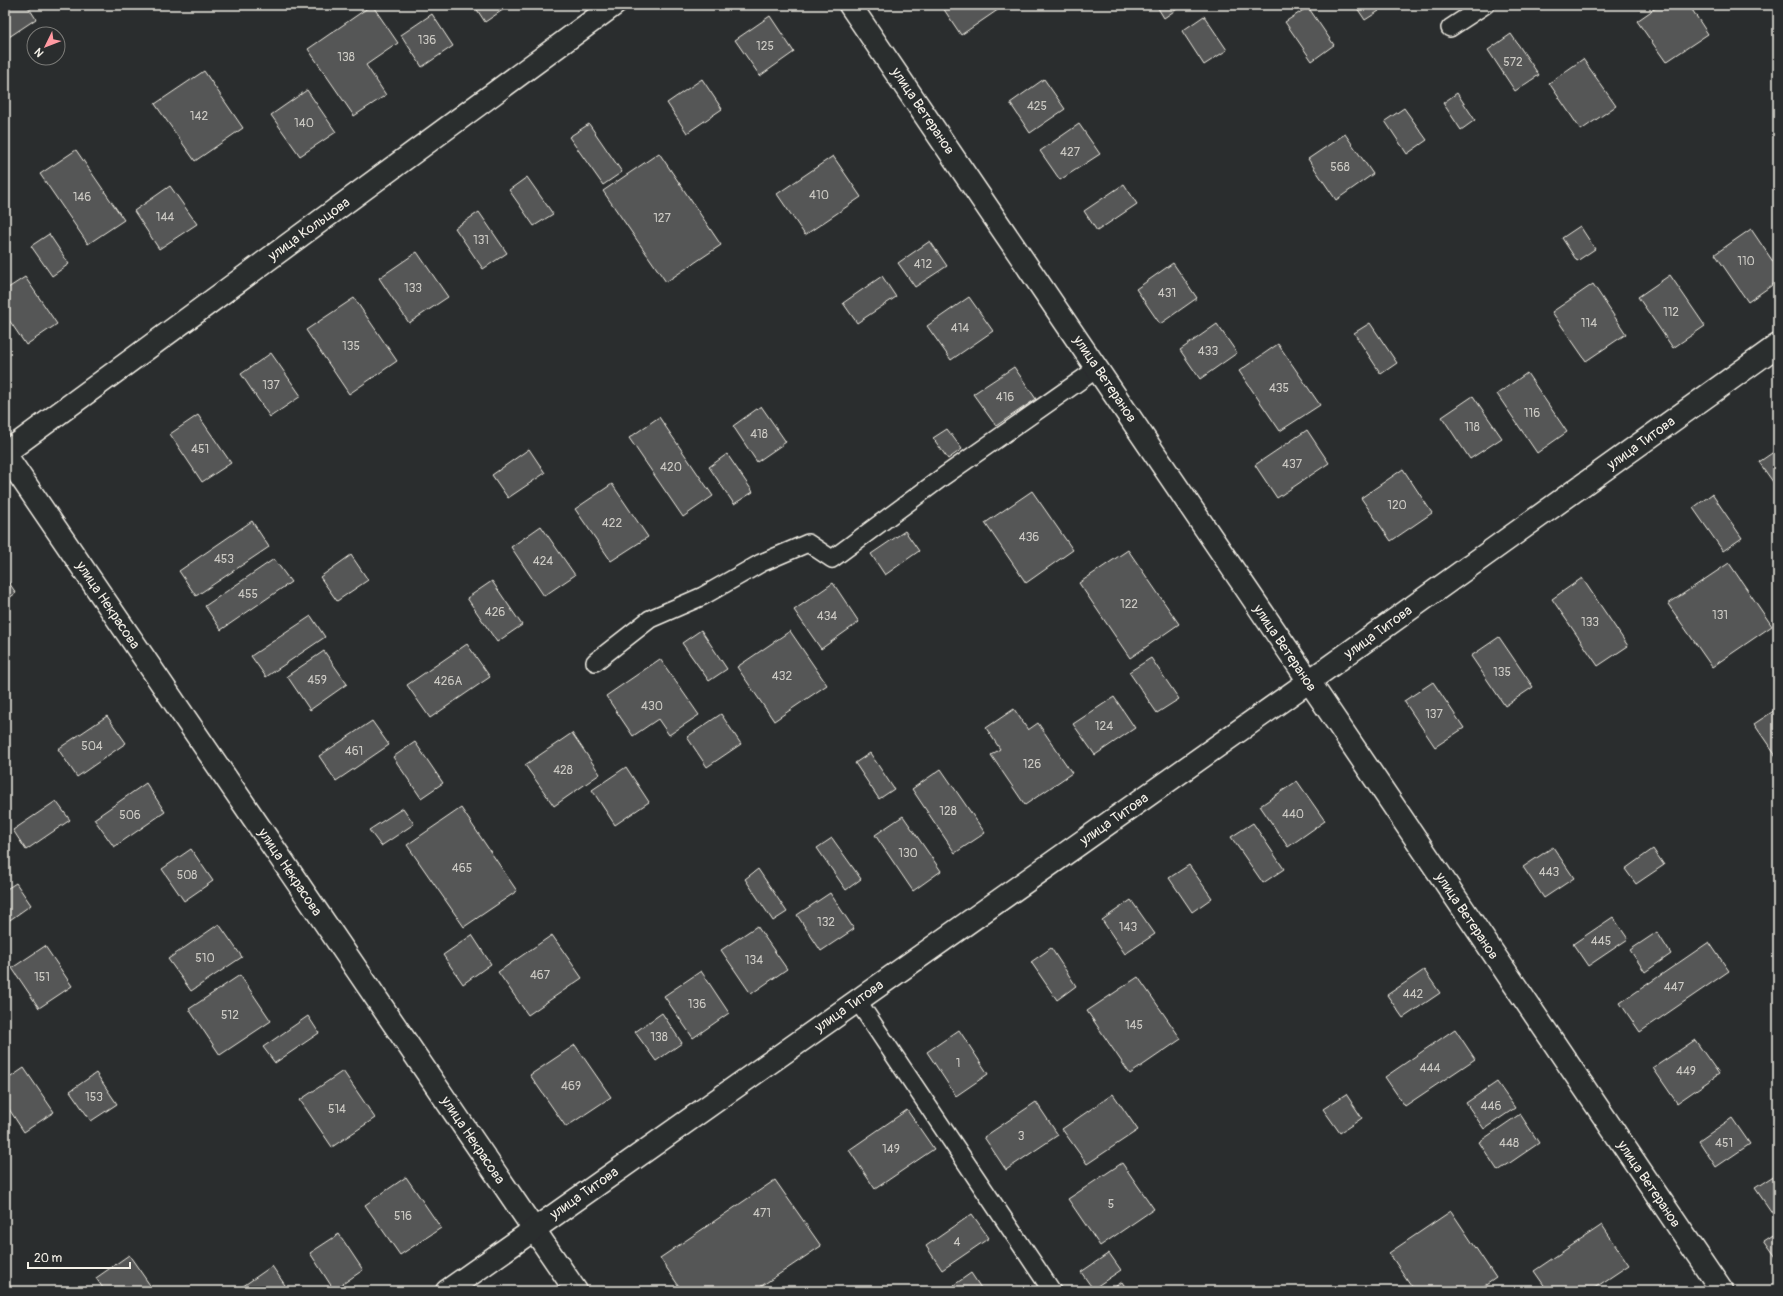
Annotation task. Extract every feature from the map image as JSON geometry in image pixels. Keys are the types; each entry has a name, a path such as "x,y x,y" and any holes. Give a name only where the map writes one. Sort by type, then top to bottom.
{"street":[{"name":"улица Кольцова","path":"5,454 614,5"},
{"name":"улица Ветеранов","path":"850,5 1098,368 1308,682 1722,1291"},
{"name":"улица Титова","path":"447,1291 1308,682 1778,345"},
{"name":"улица Некрасова","path":"5,454 576,1291"}],"lane":[{"path":"1450,28 1484,5"},
{"path":"595,662 650,619 703,596 761,563 808,543 832,559 944,476 1098,368"},
{"path":"857,1000 1052,1291"}],"building":[{"path":"5,5 27,5 36,19 9,37 5,32"},
{"path":"372,5 398,43 366,65 386,95 354,116 308,49"},
{"path":"474,5 510,5 485,22"},
{"path":"947,5 1005,5 961,35 943,8"},
{"path":"1156,5 1183,5 1164,18"},
{"path":"1355,5 1375,5 1379,11 1365,20"},
{"path":"1660,5 1689,5 1708,34 1666,62 1637,21"},
{"path":"1308,7 1334,45 1312,61 1285,22"},
{"path":"432,14 453,46 422,67 401,35"},
{"path":"770,16 794,52 760,76 735,40"},
{"path":"1204,16 1227,50 1204,65 1182,31"},
{"path":"1511,34 1539,75 1515,91 1488,50"},
{"path":"1583,59 1616,106 1581,130 1549,83"},
{"path":"204,71 243,128 195,161 155,104"},
{"path":"702,79 722,109 687,133 667,103"},
{"path":"1044,79 1065,109 1030,133 1010,103"},
{"path":"307,90 336,132 300,156 271,115"},
{"path":"1457,93 1475,120 1461,130 1443,103"},
{"path":"1404,108 1427,140 1407,154 1385,121"},
{"path":"589,124 622,172 603,185 569,137"},
{"path":"1079,124 1100,154 1060,180 1040,151"},
{"path":"1345,134 1373,174 1336,200 1308,159"},
{"path":"76,150 124,220 88,244 40,174"},
{"path":"659,153 721,245 666,282 603,191"},
{"path":"833,156 861,197 805,235 777,194"},
{"path":"527,177 553,214 534,226 509,190"},
{"path":"1124,184 1137,204 1097,231 1084,211"},
{"path":"170,186 197,224 159,249 134,211"},
{"path":"479,212 507,253 483,269 455,228"},
{"path":"1580,226 1595,249 1577,261 1562,238"},
{"path":"1751,229 1778,269 1778,281 1748,302 1715,254"},
{"path":"49,234 69,264 52,276 31,246"},
{"path":"930,241 947,266 915,287 898,263"},
{"path":"417,252 448,297 409,323 379,278"},
{"path":"1173,263 1197,298 1160,324 1136,289"},
{"path":"1670,275 1705,326 1673,348 1638,297"},
{"path":"882,276 896,297 857,323 843,303"},
{"path":"25,277 57,324 26,345 5,314 5,290"},
{"path":"1593,284 1626,334 1586,361 1552,312"},
{"path":"969,297 993,331 951,360 927,326"},
{"path":"354,298 397,361 349,394 306,330"},
{"path":"1370,323 1397,363 1381,374 1354,333"},
{"path":"1217,324 1237,353 1200,379 1180,350"},
{"path":"1278,344 1320,405 1280,431 1239,371"},
{"path":"271,353 301,396 270,417 241,374"},
{"path":"1014,367 1036,399 996,426 973,394"},
{"path":"1527,373 1567,432 1537,453 1497,394"},
{"path":"1473,396 1502,438 1470,459 1442,417"},
{"path":"761,406 786,442 757,462 733,426"},
{"path":"198,415 231,463 202,482 170,434"},
{"path":"659,417 713,496 683,517 629,438"},
{"path":"947,429 962,449 948,459 933,438"},
{"path":"1307,430 1329,463 1277,498 1255,465"},
{"path":"529,449 545,473 508,498 492,475"},
{"path":"1778,449 1778,489 1759,462"},
{"path":"727,454 753,492 734,504 709,467"},
{"path":"1403,469 1432,513 1391,541 1361,498"},
{"path":"612,484 648,537 611,561 575,509"},
{"path":"1032,491 1073,550 1026,583 985,523"},
{"path":"1712,494 1742,538 1723,551 1693,508"},
{"path":"252,521 269,547 196,596 179,571"},
{"path":"541,526 575,575 544,596 511,547"},
{"path":"905,531 919,551 885,575 871,554"},
{"path":"1128,550 1179,624 1130,658 1079,583"},
{"path":"351,555 368,580 337,601 320,577"},
{"path":"274,559 291,582 221,630 205,606"},
{"path":"1729,563 1772,626 1712,667 1668,604"},
{"path":"5,577 16,593 5,601"},
{"path":"1582,578 1628,646 1598,666 1552,599"},
{"path":"492,581 522,625 497,642 467,598"},
{"path":"833,583 859,622 821,649 794,610"},
{"path":"311,616 325,637 266,677 251,656"},
{"path":"701,630 727,669 709,681 682,643"},
{"path":"790,631 827,685 774,721 737,667"},
{"path":"1499,637 1533,687 1505,706 1471,656"},
{"path":"467,644 490,677 430,718 407,685"},
{"path":"324,651 347,684 310,710 287,676"},
{"path":"1151,658 1179,699 1157,713 1129,672"},
{"path":"660,659 699,715 669,735 658,719 633,736 606,696"},
{"path":"1433,682 1464,728 1435,747 1404,701"},
{"path":"1114,697 1135,728 1095,755 1073,724"},
{"path":"1778,708 1778,759 1754,724"},
{"path":"1014,709 1028,730 1038,723 1072,773 1025,805 991,755 1000,749 986,728"},
{"path":"721,714 741,744 707,767 687,737"},
{"path":"107,716 126,743 77,777 58,749"},
{"path":"372,721 389,745 336,781 319,756"},
{"path":"572,733 600,774 554,806 525,765"},
{"path":"415,742 443,783 421,798 393,757"},
{"path":"870,753 894,789 879,799 855,763"},
{"path":"626,767 649,802 615,825 592,790"},
{"path":"941,769 985,833 955,853 912,789"},
{"path":"1297,781 1325,821 1288,847 1260,806"},
{"path":"146,783 165,812 114,847 94,819"},
{"path":"56,801 70,820 26,850 13,830"},
{"path":"403,808 414,824 381,846 369,830"},
{"path":"461,808 517,891 464,927 407,845"},
{"path":"903,816 941,871 913,891 875,835"},
{"path":"1253,823 1284,869 1263,883 1231,837"},
{"path":"832,838 861,879 846,890 817,848"},
{"path":"1553,847 1574,878 1544,898 1523,867"},
{"path":"191,849 213,881 184,901 162,869"},
{"path":"1653,849 1664,865 1636,884 1625,869"},
{"path":"1189,865 1212,898 1192,912 1169,878"},
{"path":"758,869 787,912 773,921 745,879"},
{"path":"16,883 31,905 7,922 5,919 5,890"},
{"path":"830,893 854,929 821,951 797,915"},
{"path":"1131,900 1155,934 1125,954 1102,920"},
{"path":"1613,917 1628,939 1588,966 1573,944"},
{"path":"219,924 242,957 191,991 168,959"},
{"path":"757,926 787,969 751,994 721,950"},
{"path":"1657,932 1671,954 1645,972 1630,950"},
{"path":"472,935 491,964 463,984 443,955"},
{"path":"552,935 582,978 528,1015 498,972"},
{"path":"1709,942 1729,971 1640,1032 1620,1003"},
{"path":"45,946 72,986 39,1008 12,968"},
{"path":"1051,948 1076,986 1057,1000 1031,962"},
{"path":"1424,970 1440,993 1403,1018 1387,995"},
{"path":"701,971 729,1013 693,1038 664,996"},
{"path":"240,975 271,1021 220,1055 189,1009"},
{"path":"1138,977 1181,1039 1130,1074 1087,1011"},
{"path":"662,1013 682,1043 656,1061 635,1032"},
{"path":"308,1016 319,1033 275,1063 263,1047"},
{"path":"1455,1029 1475,1059 1405,1106 1385,1077"},
{"path":"959,1030 988,1074 956,1096 927,1052"},
{"path":"1695,1040 1719,1074 1677,1103 1653,1068"},
{"path":"575,1045 611,1097 566,1127 530,1075"},
{"path":"24,1068 54,1112 24,1132 5,1103 5,1081"},
{"path":"343,1071 375,1118 332,1147 300,1100"},
{"path":"96,1073 117,1104 91,1121 70,1091"},
{"path":"1497,1082 1515,1108 1484,1129 1466,1103"},
{"path":"1113,1094 1138,1130 1087,1164 1062,1129"},
{"path":"1346,1094 1362,1118 1340,1133 1323,1109"},
{"path":"1036,1102 1058,1135 1006,1170 984,1137"},
{"path":"907,1110 934,1149 875,1189 849,1150"},
{"path":"1520,1114 1539,1143 1498,1171 1479,1142"},
{"path":"1732,1118 1750,1144 1716,1167 1699,1141"},
{"path":"1122,1163 1154,1209 1100,1246 1068,1199"},
{"path":"1778,1173 1778,1215 1775,1217 1755,1188"},
{"path":"406,1177 441,1228 400,1255 365,1205"},
{"path":"775,1180 821,1246 754,1291 682,1291 660,1258"},
{"path":"1451,1211 1496,1278 1477,1291 1415,1291 1389,1253"},
{"path":"972,1214 989,1238 942,1270 926,1246"},
{"path":"1602,1225 1629,1265 1590,1291 1548,1291 1534,1271"},
{"path":"1778,1231 1778,1260 1764,1240"},
{"path":"339,1234 363,1270 334,1290 310,1253"},
{"path":"1109,1253 1121,1270 1093,1289 1081,1272"},
{"path":"129,1255 154,1291 105,1291 96,1278"},
{"path":"272,1266 289,1291 240,1291 239,1289"},
{"path":"971,1273 983,1291 959,1291 954,1285"},
{"path":"1122,1282 1128,1291 1109,1291"}]}
